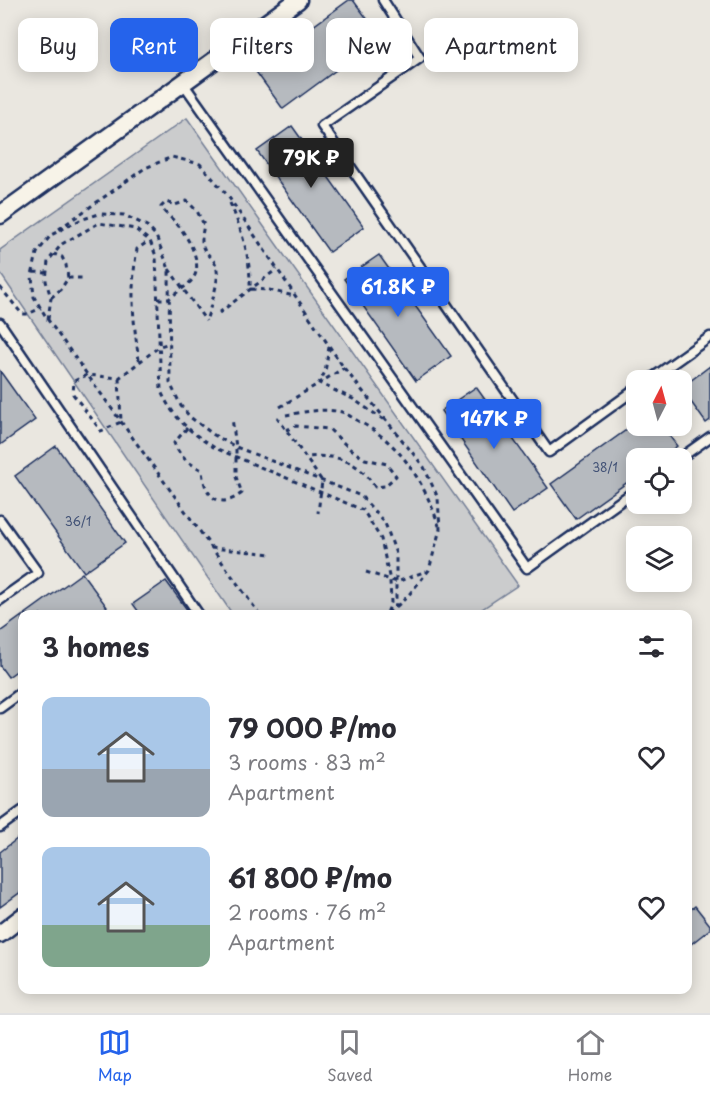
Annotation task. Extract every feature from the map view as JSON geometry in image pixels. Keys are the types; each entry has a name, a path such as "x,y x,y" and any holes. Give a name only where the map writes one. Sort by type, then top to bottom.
{"street":[{"path":"0,215 298,0"},
{"path":"0,934 18,920"}],"lane":[{"path":"383,0 420,58 322,126 549,452 626,396"},
{"path":"183,83 527,568 626,497"},
{"path":"0,323 196,610"},
{"path":"664,370 710,337"},
{"path":"692,450 710,437"},
{"path":"0,520 38,573 0,600"},
{"path":"0,708 18,695"},
{"path":"0,827 18,814"}],"path":[{"path":"256,610 87,375 34,297 33,272 38,253 51,235 145,168 172,157 200,164 228,196 344,368 424,467 438,498 440,529 429,570 407,597 392,610"},
{"path":"228,196 248,254 251,273 250,289"},
{"path":"51,235 80,220 99,214 124,215 147,226 156,236 169,269 182,288 206,321 218,271 213,260 205,254 201,240 204,225 187,201 175,205 166,202 161,207 185,235 193,251 197,268 194,279 182,288 177,290 169,299 158,299"},
{"path":"48,320 51,298 46,282 48,261 62,244 99,223 135,229 150,241 156,256 161,390 168,406 187,428 215,448 363,510 381,539 390,581 392,603 388,610"},
{"path":"139,360 132,316 133,274 137,249 150,241"},
{"path":"51,298 68,278 66,265 62,258 54,254"},
{"path":"169,269 170,383 184,410 214,435 236,447 362,496 385,523 396,554 396,604 391,610"},
{"path":"219,313 277,269"},
{"path":"33,272 47,273"},
{"path":"68,278 84,278"},
{"path":"0,287 22,314 28,314 41,308"},
{"path":"250,289 269,290 295,296"},
{"path":"121,422 101,431 73,394 74,381 87,375 119,378 139,360 160,346 170,343"},
{"path":"319,383 325,372 329,347"},
{"path":"280,407 344,368"},
{"path":"119,378 121,422"},
{"path":"319,383 353,399 388,422"},
{"path":"175,416 184,410"},
{"path":"286,415 311,410 342,412 369,426 395,446 410,464 431,503 440,529"},
{"path":"278,417 322,481 318,513"},
{"path":"187,428 174,443 178,453 186,461 202,470 203,479 211,497 221,502 232,501 242,493 236,477 237,457 232,418"},
{"path":"286,430 296,426 329,429 350,449 365,459 387,464 396,476 385,486 375,487 366,473 346,461 326,455 306,457"},
{"path":"286,466 286,478"},
{"path":"211,548 273,554"},
{"path":"366,572 397,582 429,570"}],"shaded area":[{"path":"187,118 518,585 480,610 230,610 0,273 0,250"}],"building":[{"path":"349,0 353,0 367,18 326,18 326,72 333,72 283,109 256,72 314,72 314,25"},
{"path":"292,126 364,227 329,252 257,151"},
{"path":"379,255 451,356 416,381 344,279"},
{"path":"710,366 710,420 706,423 692,403 692,380"},
{"path":"0,371 35,420 0,445"},
{"path":"476,387 548,488 512,513 441,411"},
{"path":"626,430 626,436 670,436 677,446 674,448 626,448 626,483 576,519 551,484"},
{"path":"56,446 125,543 84,572 15,476"},
{"path":"82,573 107,607 103,610 31,610"},
{"path":"166,581 187,610 137,610 133,604"},
{"path":"18,619 18,670 8,677 0,666 0,632"},
{"path":"18,838 18,894 0,907 0,852"},
{"path":"695,906 710,925 710,929 692,943 692,908"}]}
